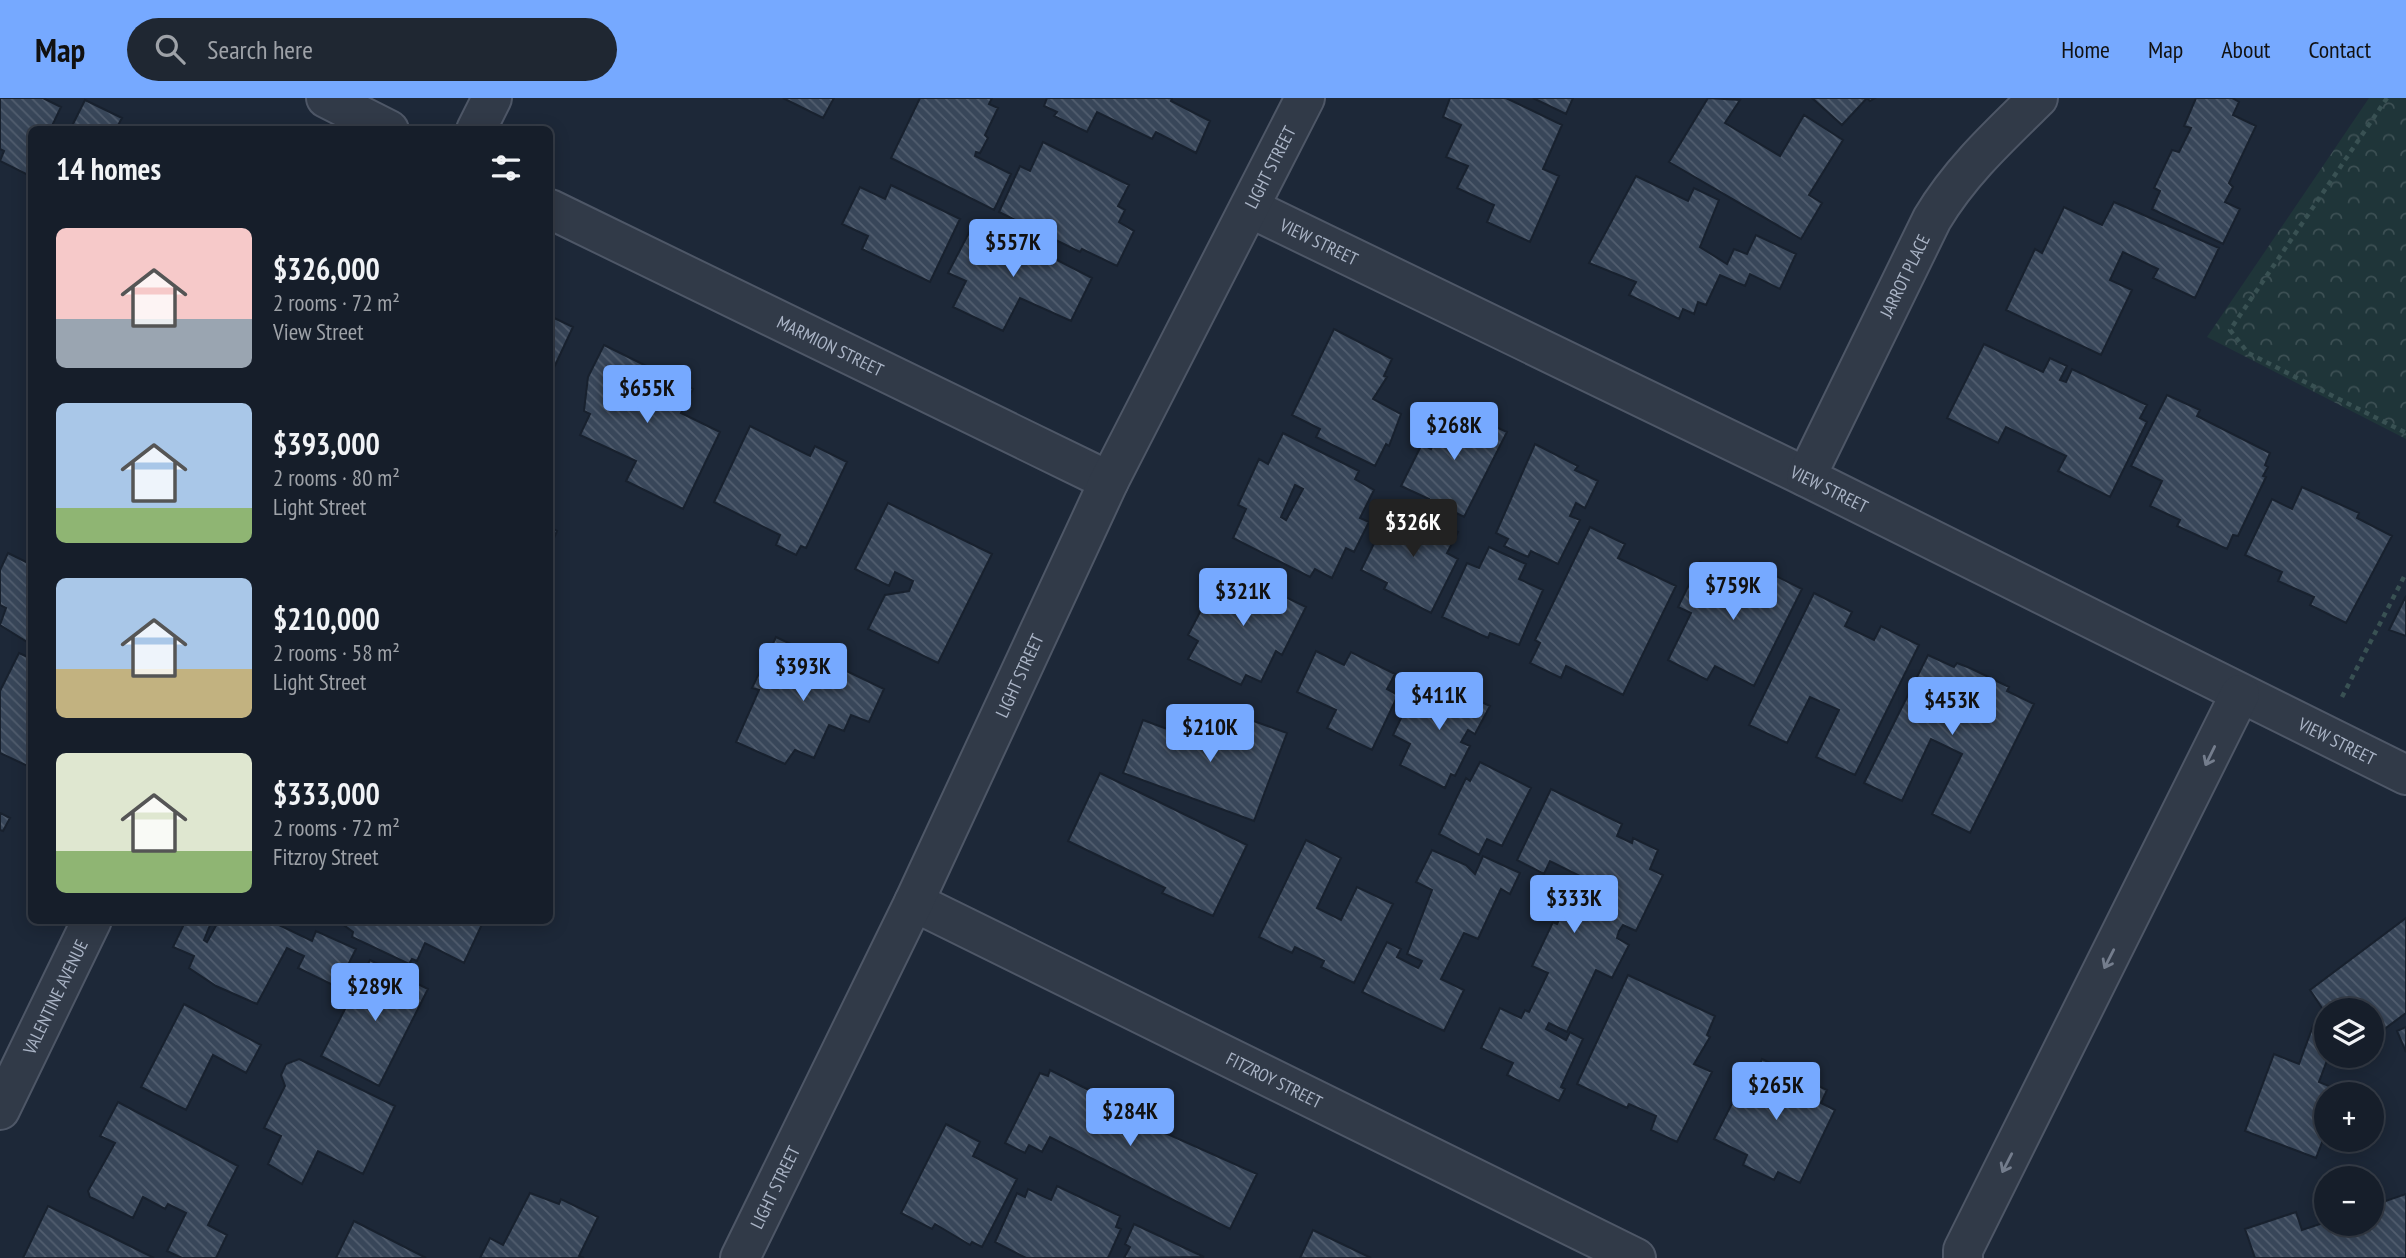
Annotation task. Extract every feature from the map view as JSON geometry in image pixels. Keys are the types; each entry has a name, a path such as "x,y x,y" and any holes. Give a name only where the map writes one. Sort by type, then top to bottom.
{"street":[{"path":"326,98 381,126"},
{"path":"478,126 492,98"},
{"name":"LIGHT STREET","path":"740,1258 914,902 1109,481 1304,98"},
{"name":"JARROT PLACE","path":"1806,477 1948,191 1973,162 2038,98"},
{"name":"VIEW STREET","path":"1250,208 1806,477 2406,775"},
{"name":"MARMION STREET","path":"553,210 1109,481"},
{"path":"1963,1258 1964,1250 2240,694"},
{"name":"FITZROY STREET","path":"914,902 1636,1258"},
{"name":"VALENTINE AVENUE","path":"0,1110 90,924"}],"path":[{"path":"2387,98 2230,330 2248,353 2406,433"},
{"path":"2323,734 2406,573"}],"green space":[{"path":"2369,98 2406,98 2406,439 2207,337"}],"building":[{"path":"0,98 43,98 61,107 52,126 28,126 28,175 0,161 4,151 0,149"},
{"path":"783,98 834,98 823,118"},
{"path":"920,98 992,98 989,104 998,108 985,135 988,138 980,153 976,152 975,156 1011,174 994,210 891,158"},
{"path":"1047,98 1172,98 1171,101 1210,121 1196,153 1156,132 1152,139 1097,112 1087,132 1054,116 1057,112 1044,106"},
{"path":"1450,98 1506,98 1562,125 1543,169 1559,176 1530,242 1487,222 1494,205 1457,188 1468,166 1446,157 1461,125 1443,117"},
{"path":"1533,98 1573,98 1566,114"},
{"path":"1708,98 1740,100 1725,123 1780,156 1804,115 1843,140 1809,195 1822,203 1801,239 1669,162"},
{"path":"1812,98 1867,98 1842,125"},
{"path":"2196,98 2232,98 2239,102 2233,115 2256,126 2229,183 2233,187 2225,202 2240,209 2223,244 2152,209 2160,191 2154,188 2172,150 2179,152 2191,128 2184,126"},
{"path":"85,100 122,118 118,126 72,126"},
{"path":"1043,142 1129,185 1118,206 1125,210 1119,222 1134,231 1117,266 1082,249 1080,252 999,212 1020,166 1030,171"},
{"path":"1636,176 1688,201 1694,188 1719,200 1700,247 1727,264 1734,249 1747,254 1756,235 1796,254 1780,289 1750,274 1745,286 1720,275 1706,305 1698,302 1694,314 1683,309 1679,319 1629,295 1636,282 1589,263"},
{"path":"891,185 960,219 930,282 862,249 868,236 842,224 860,187 885,199"},
{"path":"2114,202 2219,248 2195,298 2153,278 2158,269 2123,252 2110,280 2132,290 2101,355 2006,310 2035,249 2042,253 2064,207 2102,225"},
{"path":"973,225 990,232 993,227 1092,278 1071,321 1020,298 1003,331 953,307 966,281 948,273"},
{"path":"553,317 573,327 553,370"},
{"path":"1334,329 1392,359 1384,376 1387,377 1373,399 1401,414 1389,446 1386,444 1375,466 1316,437 1320,429 1292,415"},
{"path":"1984,344 2043,372 2050,358 2067,366 2060,380 2066,382 2072,369 2147,405 2140,418 2147,422 2110,497 2058,471 2066,456 2006,427 1998,443 1947,418"},
{"path":"604,345 693,389 681,413 720,432 683,509 626,481 636,461 580,435 590,414 584,411 588,377"},
{"path":"2167,395 2200,410 2197,416 2270,453 2265,465 2268,467 2263,476 2266,477 2238,536 2233,535 2227,549 2177,526 2180,520 2150,506 2162,481 2131,466"},
{"path":"1441,405 1507,432 1464,517 1451,510 1447,517 1425,507 1429,499 1401,486 1422,444 1431,449 1437,437 1427,432"},
{"path":"750,426 810,456 815,446 847,462 806,548 801,546 796,555 776,545 780,535 714,502"},
{"path":"1283,433 1359,471 1355,479 1374,490 1360,518 1369,522 1354,552 1346,548 1332,578 1315,569 1310,577 1233,538 1246,509 1238,505 1259,459 1268,464","holes":["1295,485 1303,489 1286,520 1281,517"]},
{"path":"1535,444 1578,466 1575,470 1598,481 1585,508 1576,503 1570,516 1580,520 1558,564 1531,551 1528,557 1504,546 1508,539 1496,533"},
{"path":"2302,487 2359,513 2357,518 2392,536 2346,623 2310,605 2314,597 2278,581 2282,572 2245,555 2272,499 2292,509"},
{"path":"888,503 992,554 938,663 868,629 885,595 909,591 913,581 895,572 889,586 855,569"},
{"path":"1389,513 1415,526 1421,513 1458,532 1447,553 1458,559 1431,613 1384,589 1387,583 1361,570"},
{"path":"1590,527 1625,544 1618,558 1676,586 1623,695 1566,666 1561,678 1530,663 1540,643 1535,640"},
{"path":"1489,547 1526,564 1519,579 1543,590 1519,645 1490,633 1488,638 1442,617 1467,563 1479,568"},
{"path":"8,553 28,563 28,642 0,625 6,608 0,605 0,570"},
{"path":"1700,562 1743,583 1752,564 1802,589 1754,686 1715,666 1707,680 1668,660 1691,613 1678,607"},
{"path":"1230,570 1306,607 1282,655 1276,651 1261,682 1246,675 1241,685 1188,659 1198,641 1188,635 1221,572 1227,575"},
{"path":"1814,593 1852,612 1845,626 1874,640 1881,626 1919,645 1855,775 1816,757 1839,710 1810,697 1787,743 1749,725"},
{"path":"2406,596 2406,636 2389,630"},
{"path":"776,637 884,689 869,722 851,715 844,731 829,725 814,758 795,750 785,764 736,742 759,690 752,688"},
{"path":"1316,651 1344,665 1351,652 1395,674 1387,689 1398,695 1372,750 1327,728 1336,710 1297,692"},
{"path":"19,653 28,657 28,766 0,753 0,691"},
{"path":"1928,655 1954,667 1957,663 1970,668 2009,687 2007,691 2034,704 1970,833 1932,814 1962,754 1931,739 1902,801 1864,783"},
{"path":"1436,680 1490,706 1475,734 1468,730 1461,742 1470,746 1455,776 1451,774 1445,788 1400,765 1410,744 1393,735 1411,697 1424,703"},
{"path":"1143,720 1186,736 1191,731 1218,742 1226,721 1248,729 1251,720 1287,733 1254,821 1123,773"},
{"path":"1480,762 1531,788 1502,846 1487,839 1479,855 1439,834 1466,778 1470,781"},
{"path":"1100,773 1247,845 1213,916 1162,893 1165,888 1068,841"},
{"path":"1551,789 1622,824 1617,836 1632,843 1633,838 1658,850 1650,869 1663,875 1636,931 1623,925 1619,931 1617,938 1629,945 1612,978 1596,970 1567,1032 1549,1023 1546,1029 1566,1040 1570,1032 1583,1039 1561,1087 1565,1089 1559,1101 1507,1075 1513,1063 1481,1048 1500,1008 1521,1018 1525,1010 1529,1012 1548,973 1532,966 1553,922 1557,924 1570,898 1596,911 1604,896 1595,891 1596,884 1550,861 1544,874 1517,860"},
{"path":"0,813 10,818 3,831 0,830"},
{"path":"1306,840 1341,858 1317,908 1341,920 1357,887 1393,904 1354,983 1321,967 1324,961 1295,947 1292,953 1259,937"},
{"path":"1432,850 1466,865 1475,874 1483,856 1520,873 1510,894 1501,889 1478,939 1464,933 1441,979 1464,990 1444,1031 1362,992 1387,942 1401,949 1397,957 1418,968 1422,961 1407,954 1432,890 1416,882"},
{"path":"2406,918 2406,1013 2384,1029 2384,998 2315,998 2310,990"},
{"path":"184,924 210,924 204,940 207,942 217,924 280,924 312,941 316,931 356,949 337,987 298,968 304,956 287,948 257,1004 216,986 189,968 194,956 173,947"},
{"path":"342,924 482,924 464,963 425,943 417,961 412,959 409,964 352,937 353,932"},
{"path":"370,960 428,989 379,1086 321,1056"},
{"path":"1628,975 1715,1016 1707,1035 1710,1037 1694,1064 1712,1072 1677,1142 1651,1130 1656,1116 1629,1104 1627,1108 1577,1084"},
{"path":"184,1004 261,1045 246,1073 213,1055 186,1110 141,1087"},
{"path":"2313,1026 2314,1068 2324,1068 2319,1082 2314,1082 2314,1152 2318,1152 2316,1158 2245,1131 2274,1054 2299,1064"},
{"path":"2406,1027 2406,1052 2397,1031"},
{"path":"299,1059 395,1106 363,1174 318,1151 302,1184 268,1164 281,1136 264,1128 285,1086 281,1075 286,1064"},
{"path":"1762,1059 1827,1090 1821,1103 1835,1110 1800,1183 1778,1172 1774,1180 1743,1165 1747,1155 1714,1139 1750,1068 1757,1071"},
{"path":"1050,1070 1110,1101 1107,1107 1257,1174 1230,1229 1050,1137 1042,1152 1029,1145 1025,1153 1005,1143 1040,1073 1048,1076"},
{"path":"118,1102 238,1166 208,1225 227,1235 216,1258 182,1258 167,1251 186,1213 168,1204 165,1209 143,1197 133,1218 90,1197 88,1191 115,1143 100,1136"},
{"path":"946,1124 980,1142 973,1156 1017,1179 982,1247 972,1242 970,1245 935,1224 932,1229 901,1213"},
{"path":"1057,1186 1120,1216 1116,1227 1121,1229 1108,1258 1026,1258 995,1242 1017,1193 1025,1197 1028,1189 1051,1200"},
{"path":"530,1193 559,1204 561,1199 598,1217 579,1256 584,1258 480,1258 490,1238 503,1245"},
{"path":"2406,1194 2406,1258 2255,1258 2245,1229 2296,1212 2302,1230 2314,1226 2314,1236 2384,1236 2384,1202"},
{"path":"48,1206 106,1234 154,1258 23,1258"},
{"path":"354,1221 426,1258 336,1258"},
{"path":"1134,1224 1204,1257 1124,1258 1130,1247 1125,1244"},
{"path":"1313,1230 1371,1258 1300,1258"}]}
